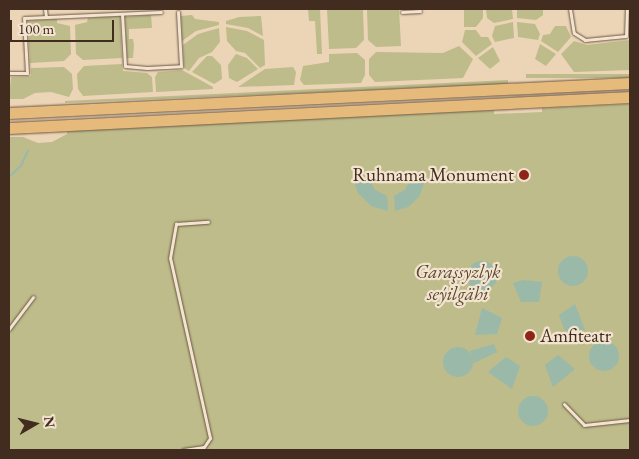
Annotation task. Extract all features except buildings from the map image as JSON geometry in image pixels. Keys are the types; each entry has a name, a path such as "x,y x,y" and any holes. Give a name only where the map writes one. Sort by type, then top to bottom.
{"main road":[{"path":"9,113 630,82"},
{"path":"9,128 630,97"}],"lane":[{"path":"45,9 46,17"},
{"path":"570,9 574,34 585,40 626,36 627,9"},
{"path":"402,12 420,11"},
{"path":"9,73 27,72 24,18 161,12"},
{"path":"122,14 125,66 147,68 181,66 178,12"},
{"path":"183,450 204,447 210,438 170,258 176,224 208,222"},
{"path":"9,329 33,297"},
{"path":"564,404 584,425 630,420"}],"green space":[{"path":"308,9 320,9 322,54 317,54 315,21 309,21"},
{"path":"327,9 363,10 364,40 356,48 329,49"},
{"path":"399,9 401,46 376,47 368,40 367,10"},
{"path":"464,9 483,9 483,18 476,27 464,27"},
{"path":"486,9 512,9 513,19 494,23 487,18"},
{"path":"517,9 543,9 543,15 536,20 517,18"},
{"path":"151,15 152,28 129,29 129,39 133,39 134,45 133,58 127,58 125,17"},
{"path":"192,15 195,19 219,22 219,25 196,31 182,41 181,16"},
{"path":"120,16 122,58 83,60 76,54 75,25 87,22 88,18"},
{"path":"261,16 263,36 248,28 226,24 226,21 239,17"},
{"path":"57,19 57,23 70,26 71,54 64,61 30,63 28,21"},
{"path":"513,22 514,38 495,42 492,36 495,26"},
{"path":"517,22 535,24 540,34 538,40 518,37"},
{"path":"555,26 566,26 571,37 558,52 541,41 543,35 550,34"},
{"path":"226,27 247,31 264,40 265,65 260,68 245,53 236,51 227,41"},
{"path":"219,28 220,42 212,52 199,58 189,71 184,68 183,45 198,34"},
{"path":"465,30 476,30 481,37 488,37 492,44 476,56 462,42"},
{"path":"630,40 630,70 574,72 561,54 574,41 587,45"},
{"path":"540,44 556,54 546,66 535,59"},
{"path":"459,46 473,59 463,78 375,82 369,75 369,59 376,52 443,53"},
{"path":"493,47 500,61 490,69 478,58"},
{"path":"357,53 365,60 365,75 361,83 304,85 300,80 303,66 329,62 329,54"},
{"path":"236,54 247,58 258,69 237,82 229,78 228,65"},
{"path":"207,56 212,56 221,65 222,79 214,84 192,72"},
{"path":"122,64 123,71 147,73 152,77 153,92 83,96 78,89 77,74 84,66"},
{"path":"64,67 72,74 73,89 69,97 51,92 35,93 23,99 9,99 11,77 31,76 31,68"},
{"path":"293,67 296,72 294,85 238,87 265,69"},
{"path":"182,70 213,87 213,89 156,92 155,77 158,72"},
{"path":"526,74 630,74 630,78 526,78"},
{"path":"508,80 508,84 65,103 65,101"},
{"name":"Garaşsyzlyk seýilgähi","path":"630,104 630,450 9,450 9,137 23,137 38,143 52,142 67,134 67,130 494,110 494,114 542,112 542,108"}],"shaded area":[{"path":"427,175 419,197 408,207 395,211 394,196 406,189 411,176"},
{"path":"369,178 375,190 387,196 388,211 371,206 358,193 353,179"},
{"path":"573,256 579,257 587,265 587,277 579,285 573,286 567,285 559,277 558,271 559,265 567,257"},
{"path":"482,261 488,262 496,270 496,282 488,290 482,291 476,290 468,282 467,276 468,270 476,262"},
{"path":"524,280 542,282 539,302 521,302 513,283"},
{"path":"575,304 585,330 565,331 559,315"},
{"path":"482,308 502,318 497,334 475,335"},
{"path":"604,341 610,342 618,350 618,362 610,370 604,371 598,370 590,362 589,356 590,350 598,342"},
{"path":"494,344 497,352 474,363 470,351"},
{"path":"458,347 464,348 472,356 472,368 464,376 458,377 452,376 444,368 443,362 444,356 452,348"},
{"path":"558,355 575,369 553,387 545,365"},
{"path":"506,357 520,366 512,389 488,372"},
{"path":"533,396 539,397 547,405 547,417 539,425 533,426 527,425 519,417 518,411 519,405 527,397"}],"waterway":[{"path":"9,177 21,166 28,150"}],"place":[{"name":"Ruhnama Monument","path":"524,175"},
{"name":"Amfiteatr","path":"530,336"}]}
